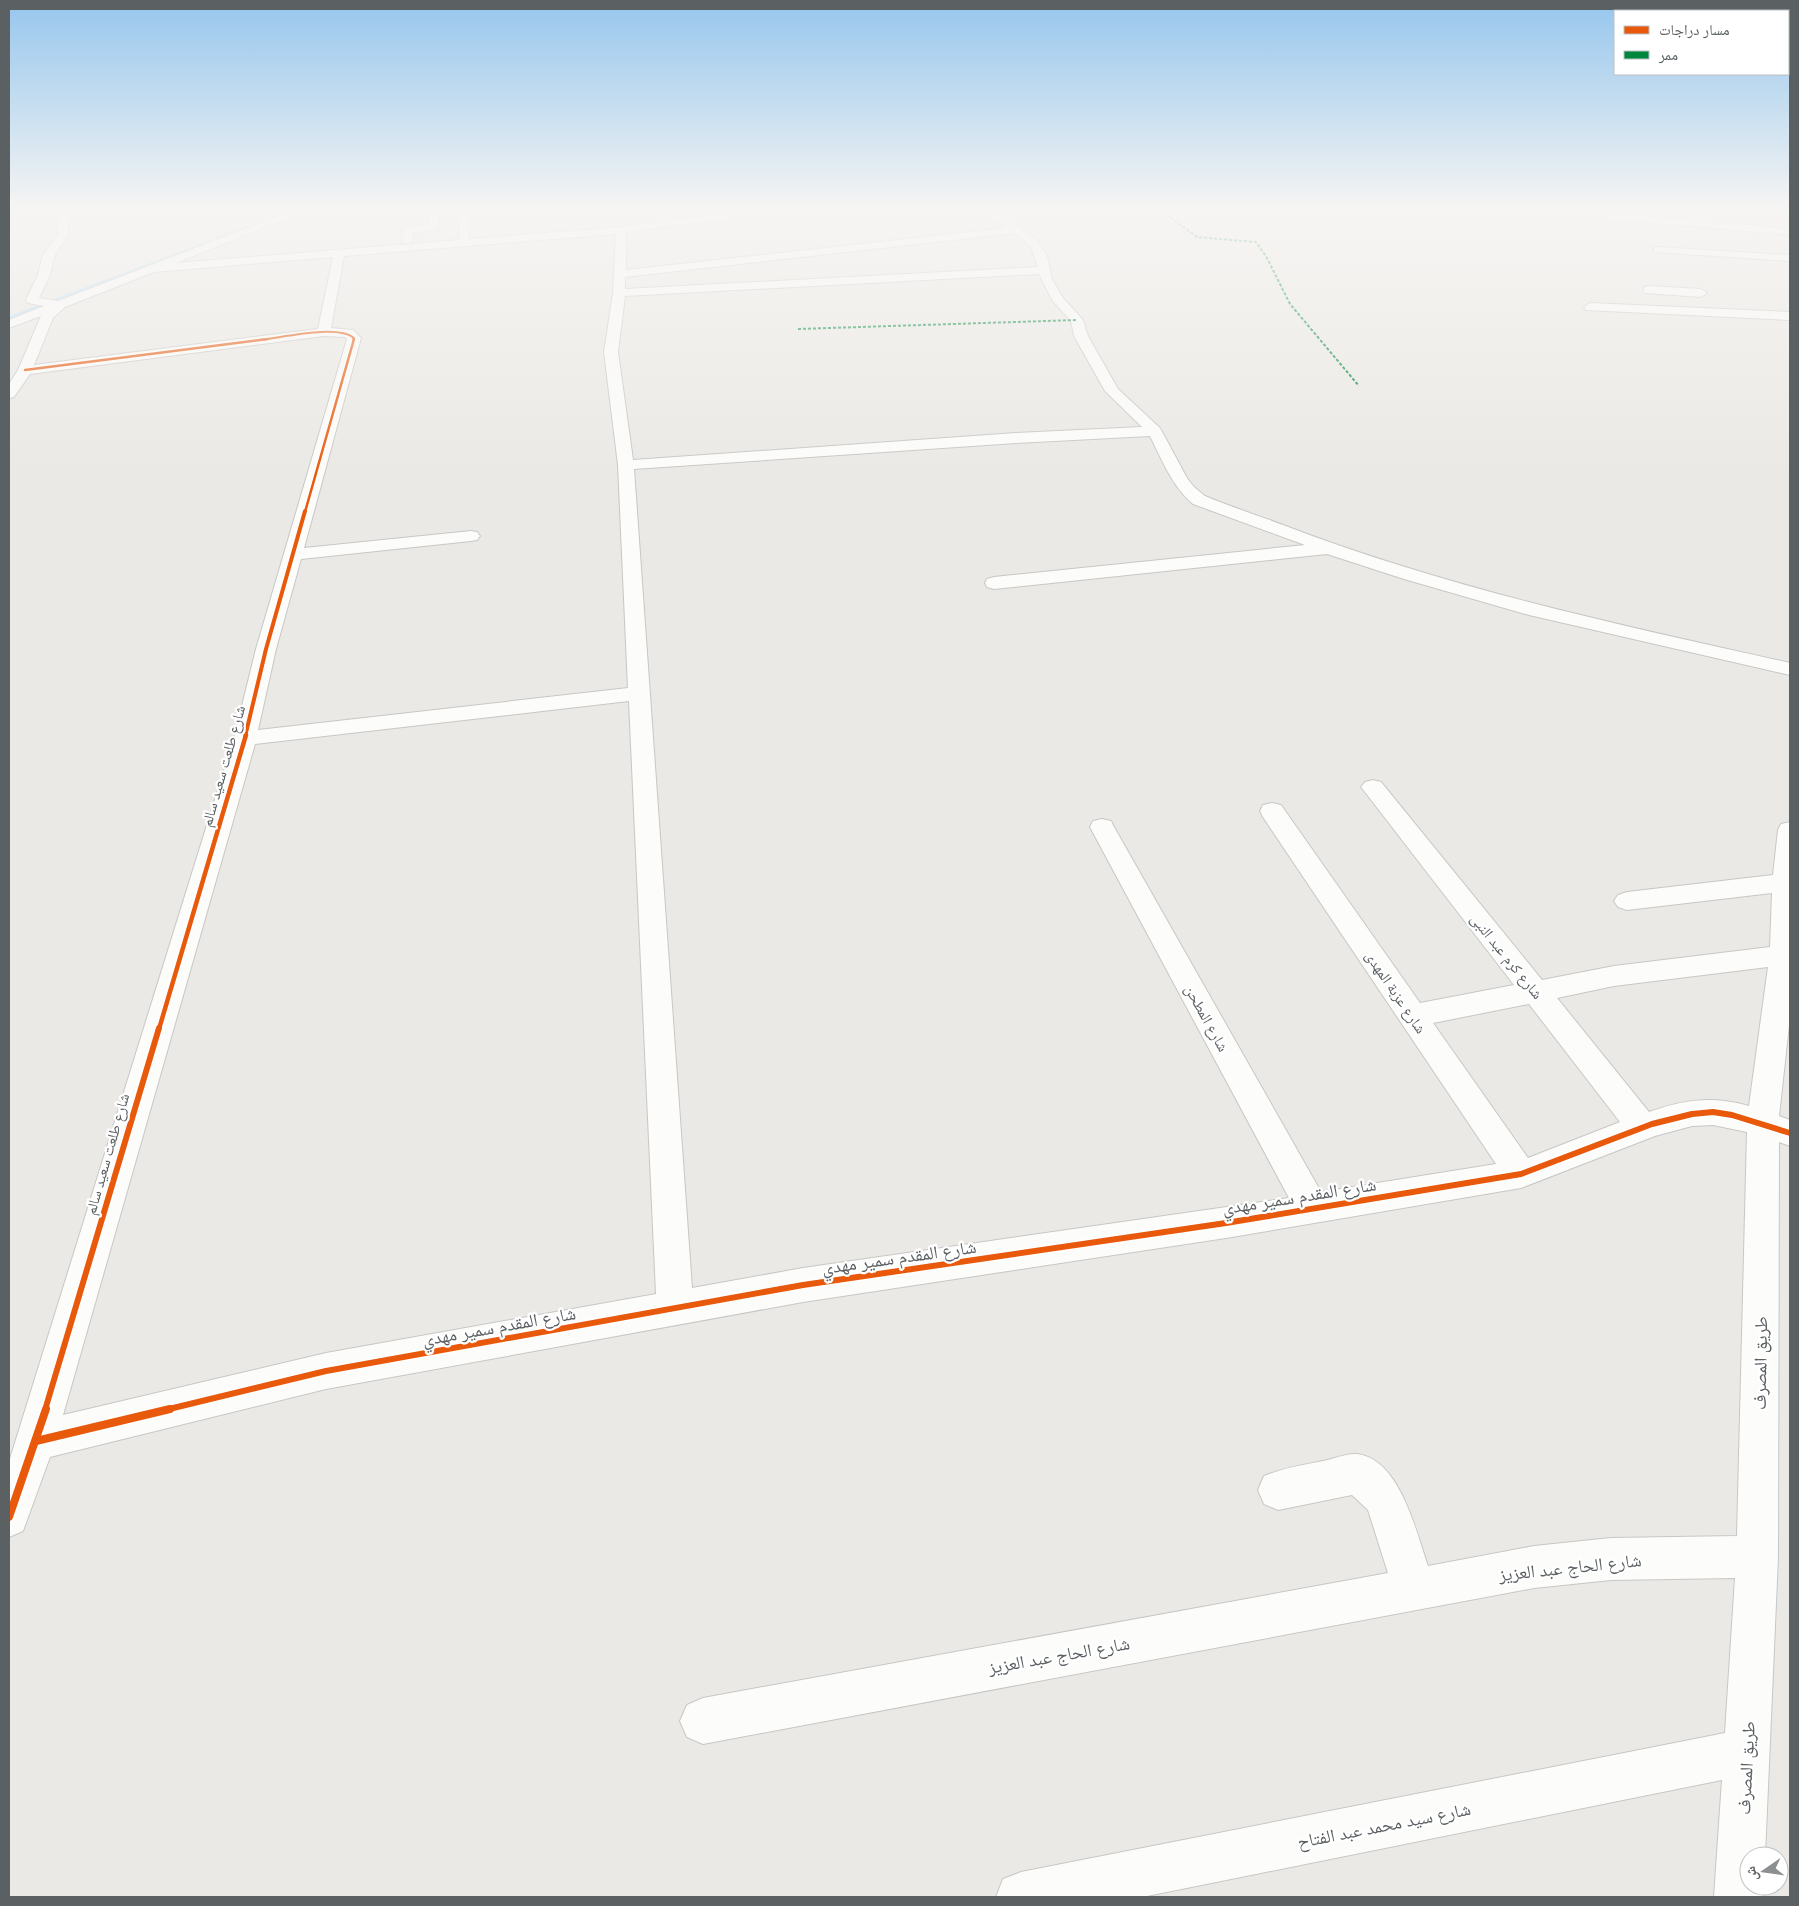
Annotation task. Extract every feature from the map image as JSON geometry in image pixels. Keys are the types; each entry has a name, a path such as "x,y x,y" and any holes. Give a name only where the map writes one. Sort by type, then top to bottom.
{"street":[{"path":"28,302 31,297"},
{"path":"28,302 41,297"},
{"path":"9,324 79,297"},
{"path":"324,332 329,297"},
{"path":"617,297 611,352 626,465 675,1308"},
{"path":"1056,297 1077,320 1081,336 1112,391 1155,431 1178,478 1188,491 1199,500 1327,548 1414,576 1647,638 1790,669"},
{"path":"28,302 60,305"},
{"path":"9,394 26,370 47,316 60,305"},
{"path":"1590,307 1790,316"},
{"name":"شارع طلعت سعيد سالم","path":"9,1517 36,1441 246,738 266,649 354,338 348,333 324,332 26,370"},
{"path":"626,465 1007,438 1155,431"},
{"path":"294,554 471,536"},
{"path":"994,583 1327,548"},
{"path":"246,738 639,693"},
{"name":"شارع كرم عبد النبى","path":"1373,787 1642,1126"},
{"name":"شارع عزبة المهدى","path":"1272,810 1521,1174"},
{"name":"شارع المطحن","path":"1102,828 1312,1208"},
{"name":"طريق المصرف","path":"1739,1897 1777,1128 1785,882 1790,830"},
{"path":"1627,901 1785,882"},
{"path":"1412,1016 1614,976 1783,955"},
{"name":"شارع المقدم سمير مهدي","path":"36,1441 326,1371 675,1308 803,1285 1312,1208 1521,1174 1556,1162 1642,1126 1688,1114 1712,1112 1777,1128"},
{"path":"1278,1490 1357,1474 1372,1484 1384,1498 1416,1590"},
{"name":"شارع الحاج عبد العزيز","path":"703,1721 1534,1567 1611,1559 1757,1557"},
{"name":"شارع سيد محمد عبد الفتاح","path":"1021,1897 1747,1752"}],"waterway":[{"path":"9,318 64,297"}],"marked path":[{"path":"1286,297 1290,304 1359,386"},
{"path":"798,329 1077,320"}],"cycle path":[{"path":"9,1517 36,1441 245,738 266,649 354,338 348,333 324,332 25,370"},
{"path":"36,1441 326,1371 803,1285 1226,1223 1521,1174 1652,1124 1702,1112 1732,1115 1790,1133"}]}
